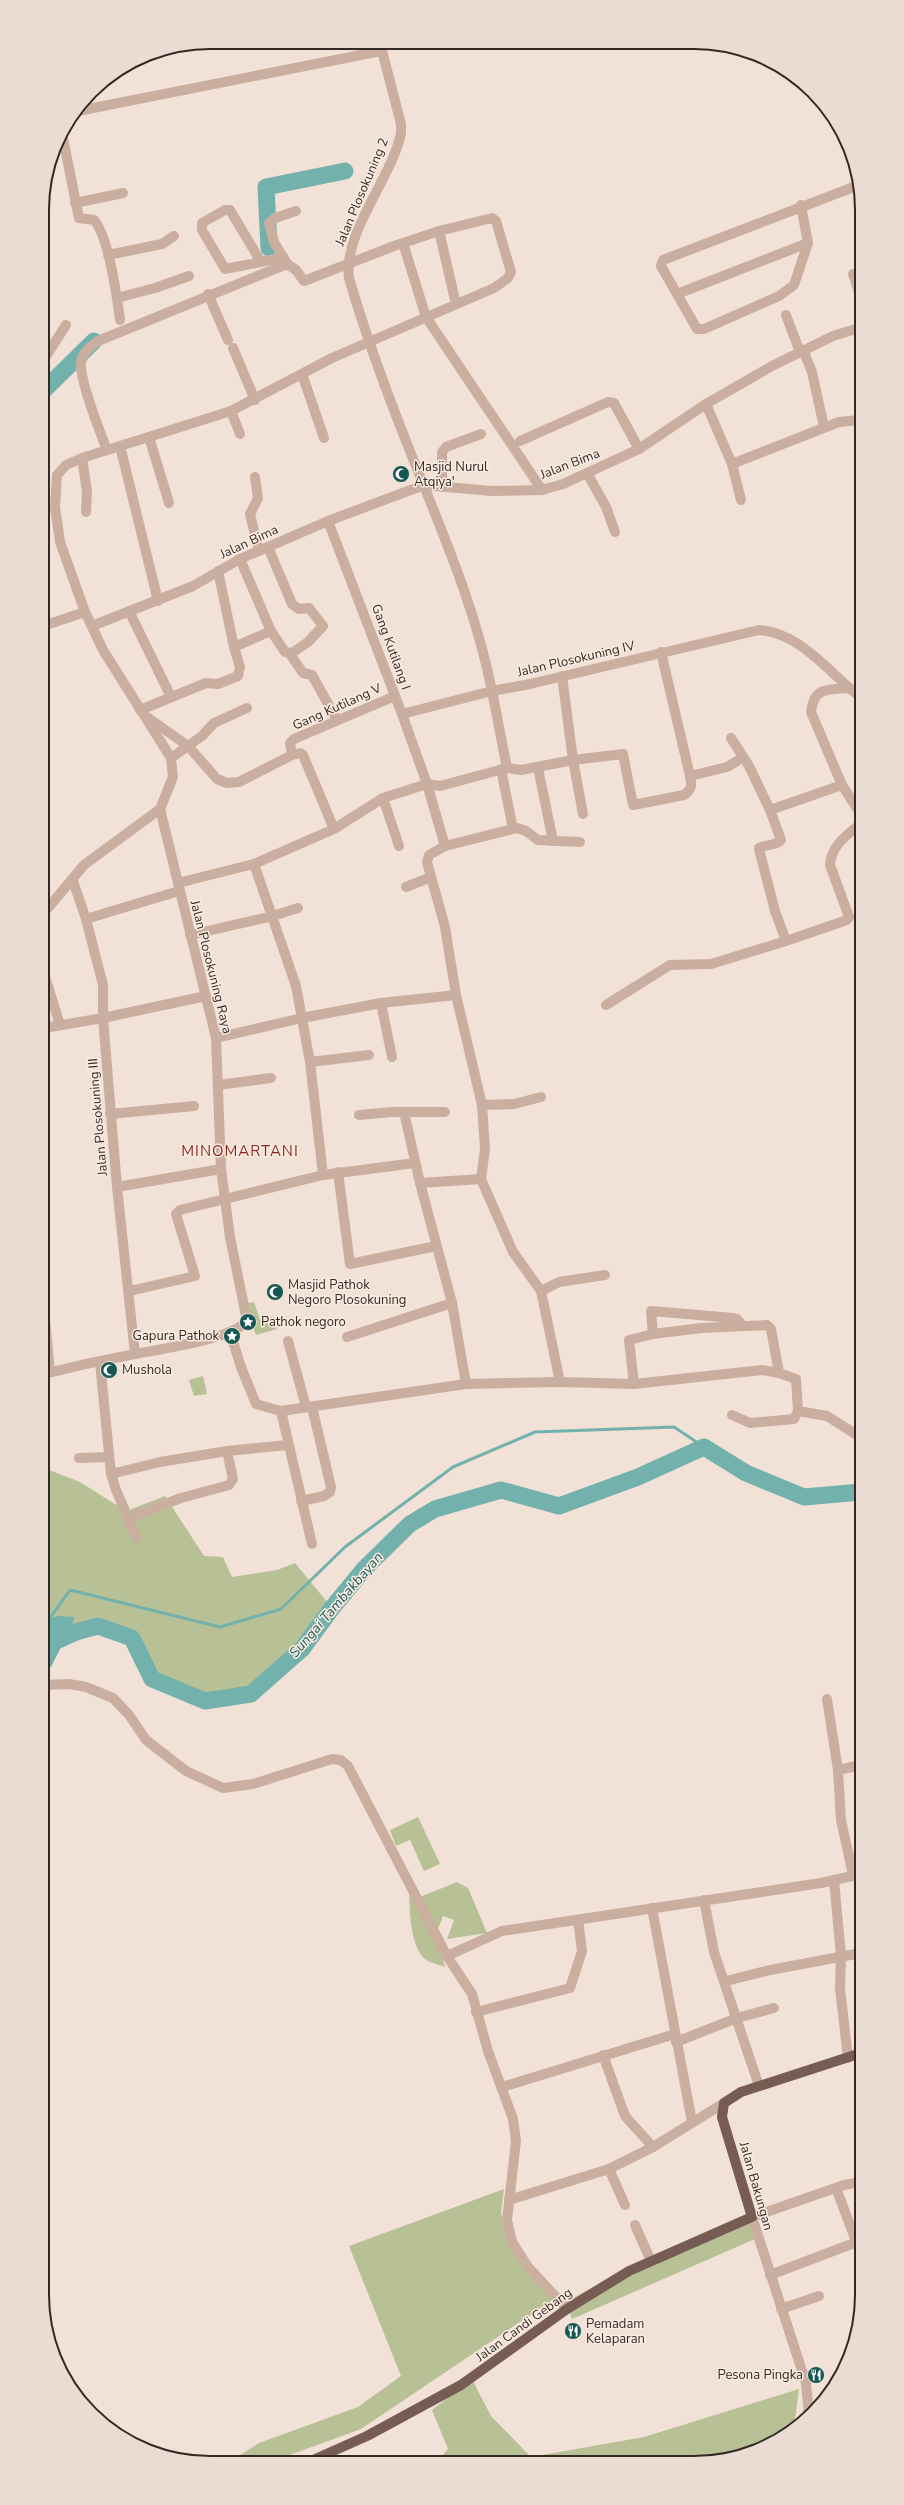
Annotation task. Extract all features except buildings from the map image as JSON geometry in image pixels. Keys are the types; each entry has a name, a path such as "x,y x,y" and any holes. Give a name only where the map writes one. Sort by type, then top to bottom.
{"main road":[{"path":"724,2103 741,2092 855,2055"},
{"name":"Jalan Bakungan","path":"724,2103 722,2117 752,2216"},
{"name":"Jalan Candi Gebang","path":"322,2456 367,2436 461,2385 567,2309 602,2287 652,2261 752,2216"}],"street":[{"path":"84,110 372,49"},
{"name":"Jalan Plosokuning 2","path":"382,49 401,124 400,138 353,243 347,263 349,278 370,341 424,485"},
{"path":"64,143 79,218 94,220 98,225 108,257 120,320"},
{"path":"801,205 808,243 794,285 779,296 704,329 697,328 661,266 663,260 801,205 854,187"},
{"path":"75,203 123,193"},
{"path":"261,262 230,210 225,210 202,223 202,230 225,269 261,262 285,261"},
{"path":"49,908 73,882 84,865 160,809 173,776 171,758 114,669 85,612 60,542 55,507 57,475 66,465 82,458 231,411 370,341 494,288 508,278 511,272 499,226 492,218 440,231 403,243 347,263 304,281 296,270 285,261 272,238 269,223 275,218 296,211"},
{"path":"440,231 456,304"},
{"path":"108,257 162,244 174,236"},
{"path":"403,243 426,317 542,490"},
{"path":"677,294 808,243"},
{"path":"107,450 86,384 81,362 85,352 98,340 285,261"},
{"path":"117,298 155,288 189,276"},
{"path":"208,294 255,400"},
{"path":"786,315 812,372 824,428"},
{"path":"49,352 66,325"},
{"name":"Jalan Bima","path":"92,626 193,586 240,559 328,521 424,485 492,491 542,490 587,473 639,449 706,404 802,351 855,330"},
{"path":"302,374 324,438"},
{"path":"520,441 608,402 614,403 639,449"},
{"path":"706,404 732,464 741,500"},
{"path":"231,411 240,434"},
{"path":"732,464 844,420 855,420"},
{"path":"442,487 442,452 446,447 481,434"},
{"path":"149,437 169,503"},
{"path":"120,446 158,601"},
{"path":"82,458 87,492 86,512"},
{"path":"587,473 606,507 615,532"},
{"path":"255,477 258,498 250,514 264,549 292,604 299,608 309,608 323,626 308,642 290,654"},
{"path":"424,485 459,574 487,665 513,829"},
{"name":"Gang Kutilang I","path":"328,521 402,714 427,784 445,846"},
{"path":"240,559 271,631 285,652 290,654 303,673 312,675 337,720"},
{"path":"142,713 171,697 206,683 218,684 238,676 240,667 218,572"},
{"path":"129,611 171,697"},
{"path":"49,624 85,612"},
{"name":"Jalan Plosokuning IV","path":"402,714 492,691 759,630 776,631 808,651 855,692"},
{"path":"234,646 271,631"},
{"path":"86,919 179,887 254,864 334,829 383,798 427,784 440,786 504,769 521,770 538,768 573,760 623,754 633,805 684,795 692,786 661,652"},
{"path":"562,676 573,760 583,814"},
{"path":"850,688 825,691 816,694 812,700 811,712 842,785 855,805"},
{"name":"Gang Kutilang V","path":"292,755 290,743 294,739 395,696"},
{"path":"171,758 202,736 214,723 247,708"},
{"path":"142,713 186,747 217,779 227,783 239,782 292,755 300,753 304,755 334,829"},
{"path":"731,738 742,758 749,766 770,810 781,840 779,843 762,846 760,852 775,911 786,940"},
{"path":"690,776 727,766 742,758"},
{"path":"538,768 553,841"},
{"path":"770,810 842,785"},
{"path":"383,798 399,846"},
{"name":"Jalan Plosokuning Raya","path":"49,1373 169,1348 230,1332 242,1326 246,1316 230,1237 221,1169 216,1038 160,809"},
{"path":"606,1005 670,965 711,964 847,920 849,917 830,865 830,856 838,843 855,828"},
{"path":"560,1382 541,1291 513,1252 481,1179 485,1149 482,1105 456,995 445,927 427,862 429,855 445,846 513,829 522,829 538,840 580,842"},
{"path":"254,864 296,986 310,1062 323,1175"},
{"path":"406,887 431,877"},
{"name":"Jalan Plosokuning III","path":"73,882 86,919 103,985 103,1018 110,1114 136,1354"},
{"path":"190,935 273,916 298,908"},
{"path":"49,989 60,1025"},
{"path":"216,1038 302,1018 380,1003 456,995"},
{"path":"49,1027 103,1018 206,996"},
{"path":"380,1003 392,1056"},
{"path":"310,1062 369,1055"},
{"path":"218,1084 271,1078"},
{"path":"482,1105 514,1104 541,1097"},
{"path":"110,1114 194,1106"},
{"path":"359,1115 404,1112 446,1112"},
{"path":"404,1112 420,1183 452,1303 466,1384"},
{"path":"130,1291 195,1276 177,1212 225,1198 323,1175 415,1163"},
{"path":"117,1187 221,1169"},
{"path":"338,1172 350,1264 436,1246"},
{"path":"420,1183 481,1179"},
{"path":"541,1291 559,1282 605,1274"},
{"path":"347,1337 452,1303"},
{"path":"653,1334 651,1311 733,1318 737,1319 743,1326"},
{"path":"634,1384 628,1343 631,1339 653,1334 701,1328 768,1325 771,1329 779,1373"},
{"path":"230,1332 241,1367 256,1404 281,1411 466,1384 560,1382 634,1384 762,1370 779,1373 796,1379 798,1411 794,1420 756,1424 732,1415"},
{"path":"288,1341 309,1407 331,1487 330,1492 324,1496 301,1501"},
{"path":"100,1362 108,1457 111,1474 116,1490 137,1538"},
{"path":"281,1411 312,1544"},
{"path":"798,1411 827,1416 855,1434"},
{"path":"111,1474 160,1462 227,1451 288,1444"},
{"path":"128,1518 181,1498 229,1485 233,1479 227,1451"},
{"path":"79,1458 108,1457"},
{"path":"49,1685 69,1684 86,1687 113,1698 129,1715 146,1740 186,1771 223,1788 253,1784 332,1759 341,1760 348,1766 447,1956 472,1994 476,2012 513,2119 516,2141 507,2220 512,2242 528,2267 567,2309"},
{"path":"828,1699 838,1770 841,1820 855,1867"},
{"path":"838,1770 855,1766"},
{"path":"447,1956 502,1931 834,1880 855,1875"},
{"path":"834,1880 841,1956 840,1988 848,2058"},
{"path":"704,1900 714,1952 726,1981 759,2086"},
{"path":"652,1908 675,2038 692,2122"},
{"path":"476,2012 570,1988 582,1950 578,1920"},
{"path":"726,1981 770,1970 855,1954"},
{"path":"502,2087 603,2055 675,2038 774,2008"},
{"path":"603,2055 625,2116 653,2147"},
{"path":"509,2200 609,2169 653,2147 724,2103"},
{"path":"609,2169 625,2205"},
{"path":"752,2216 836,2188 855,2184"},
{"path":"836,2188 855,2232"},
{"name":"Jalan Bakungan","path":"752,2216 806,2383 808,2409"},
{"path":"635,2225 652,2261"},
{"path":"770,2275 855,2243"},
{"path":"781,2309 819,2296"}],"green space":[{"path":"254,1302 260,1320 273,1317 277,1329 256,1335 245,1304"},
{"path":"203,1376 207,1394 194,1396 189,1380"},
{"path":"49,1470 80,1482 126,1511 165,1496 204,1556 223,1557 232,1577 277,1570 295,1563 328,1603 299,1644 248,1688 201,1697 154,1677 135,1635 94,1621 51,1636 49,1639"},
{"path":"418,1817 440,1864 424,1871 410,1840 396,1846 390,1830"},
{"path":"457,1882 468,1888 487,1933 447,1939 454,1920 443,1916 436,1934 420,1897"},
{"path":"409,1894 440,1946 445,1967 425,1959 416,1946 412,1928"},
{"path":"504,2189 501,2213 509,2241 554,2299 361,2429 287,2456 238,2456 259,2443 358,2407 401,2376 349,2246"},
{"path":"748,2213 755,2239 572,2319 566,2302 632,2265"},
{"path":"472,2379 491,2416 530,2456 442,2456 448,2449 432,2410"},
{"path":"799,2389 795,2421 765,2439 736,2451 704,2456 537,2456 644,2437"}],"water":[{"path":"58,1616 74,1617 71,1629 51,1636 49,1639 49,1619"}],"waterway":[{"path":"269,248 266,187 345,171"},
{"path":"49,385 94,341"},
{"path":"49,1619 70,1590 220,1627 281,1609 345,1547 453,1467 535,1432 674,1427 704,1447"},
{"name":"Sungai Tambakbayan","path":"49,1652 54,1642 76,1632 98,1626 132,1638 152,1679 205,1701 251,1694 302,1649 332,1608 365,1568 410,1524 435,1509 501,1490 559,1506 638,1477 704,1447 746,1473 804,1497 855,1493"}],"place":[{"name":"Masjid Nurul Atqiya'","path":"401,474"},
{"name":"Masjid Pathok Negoro Plosokuning","path":"275,1292"},
{"name":"Pathok negoro","path":"248,1322"},
{"name":"Gapura Pathok","path":"232,1336"},
{"name":"Mushola","path":"109,1370"},
{"name":"Pemadam Kelaparan","path":"573,2331"},
{"name":"Pesona Pingka","path":"816,2375"}],"district":[{"name":"MINOMARTANI","path":"240,1151"}]}
